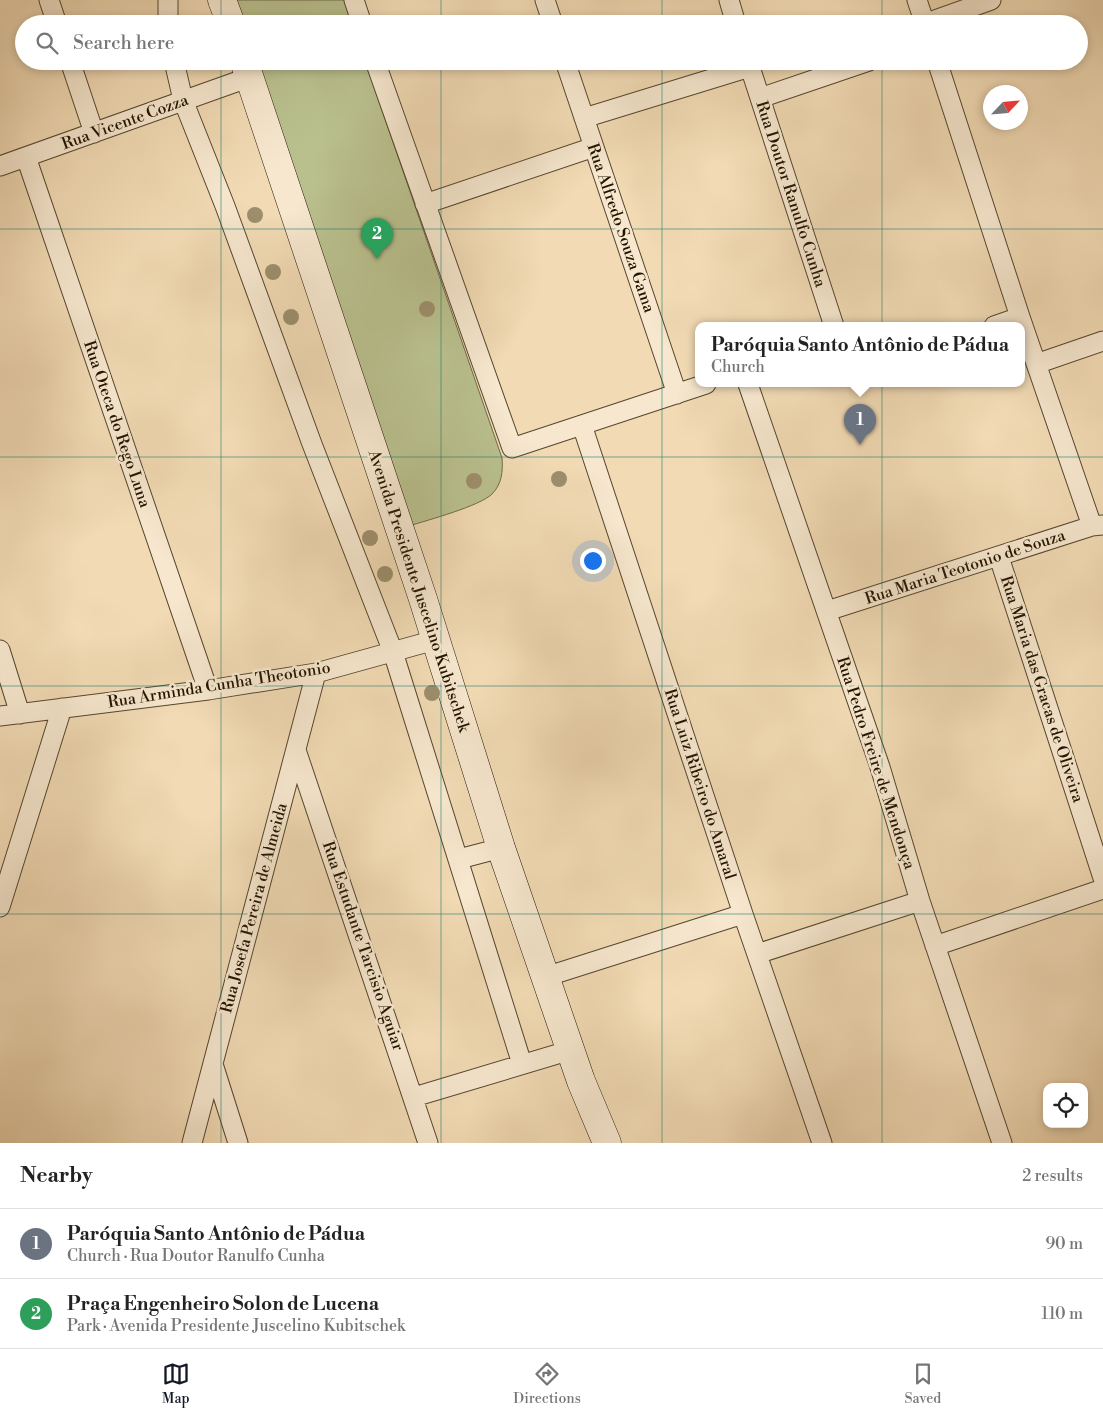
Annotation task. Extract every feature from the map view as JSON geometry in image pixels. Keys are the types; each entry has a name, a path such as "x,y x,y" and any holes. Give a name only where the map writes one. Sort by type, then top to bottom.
{"main road":[{"path":"222,0 228,15"},
{"name":"Avenida Presidente Juscelino Kubitschek","path":"247,70 435,640 501,848 601,1135"}],"street":[{"path":"49,0 54,15"},
{"path":"168,0 168,15"},
{"path":"354,0 359,15"},
{"path":"545,0 550,15"},
{"path":"729,0 733,15"},
{"path":"917,0 921,15"},
{"path":"949,15 991,0"},
{"path":"73,70 94,133"},
{"path":"176,70 183,100 228,215 312,444 393,652 522,1064"},
{"name":"Rua Vicente Cozza","path":"0,166 183,100 245,70"},
{"path":"378,70 512,448 697,387"},
{"name":"Rua Alfredo Souza Gama","path":"568,70 676,394"},
{"path":"584,118 731,70"},
{"name":"Rua Doutor Ranulfo Cunha","path":"751,70 833,322"},
{"path":"760,98 842,70"},
{"path":"940,70 1022,322"},
{"path":"425,204 594,147"},
{"name":"Rua Oteca do Rego Luna","path":"26,158 208,690"},
{"path":"1006,322 1020,317"},
{"path":"1025,332 1098,525"},
{"path":"1036,364 1103,341"},
{"name":"Rua Pedro Freire de Mendonça","path":"749,387 880,767 934,946 1002,1143"},
{"name":"Rua Luiz Ribeiro do Amaral","path":"582,425 743,914 822,1143"},
{"name":"Rua Maria Teotonio de Souza","path":"827,611 1098,525"},
{"name":"Rua Maria das Gracas de Oliveira","path":"999,557 1103,878"},
{"name":"Rua Arminda Cunha Theotonio","path":"0,716 208,690 316,673 435,640"},
{"path":"0,650 20,714"},
{"name":"Rua Josefa Pereira de Almeida","path":"192,1143 316,673"},
{"path":"0,907 62,708"},
{"name":"Rua Estudante Tarcisio Aguiar","path":"296,750 428,1143"},
{"path":"458,859 501,848"},
{"path":"934,946 1103,889"},
{"path":"757,954 920,902"},
{"path":"545,977 743,914"},
{"path":"414,1097 571,1050"},
{"path":"213,1064 238,1143"}],"green space":[{"path":"236,0 344,0 349,15 240,15"},
{"path":"259,70 368,70 502,458 500,482 486,499 409,526"}],"place":[{"name":"Praça Engenheiro Solon de Lucena","path":"377,259"},
{"name":"Paróquia Santo Antônio de Pádua","path":"860,445"}]}
